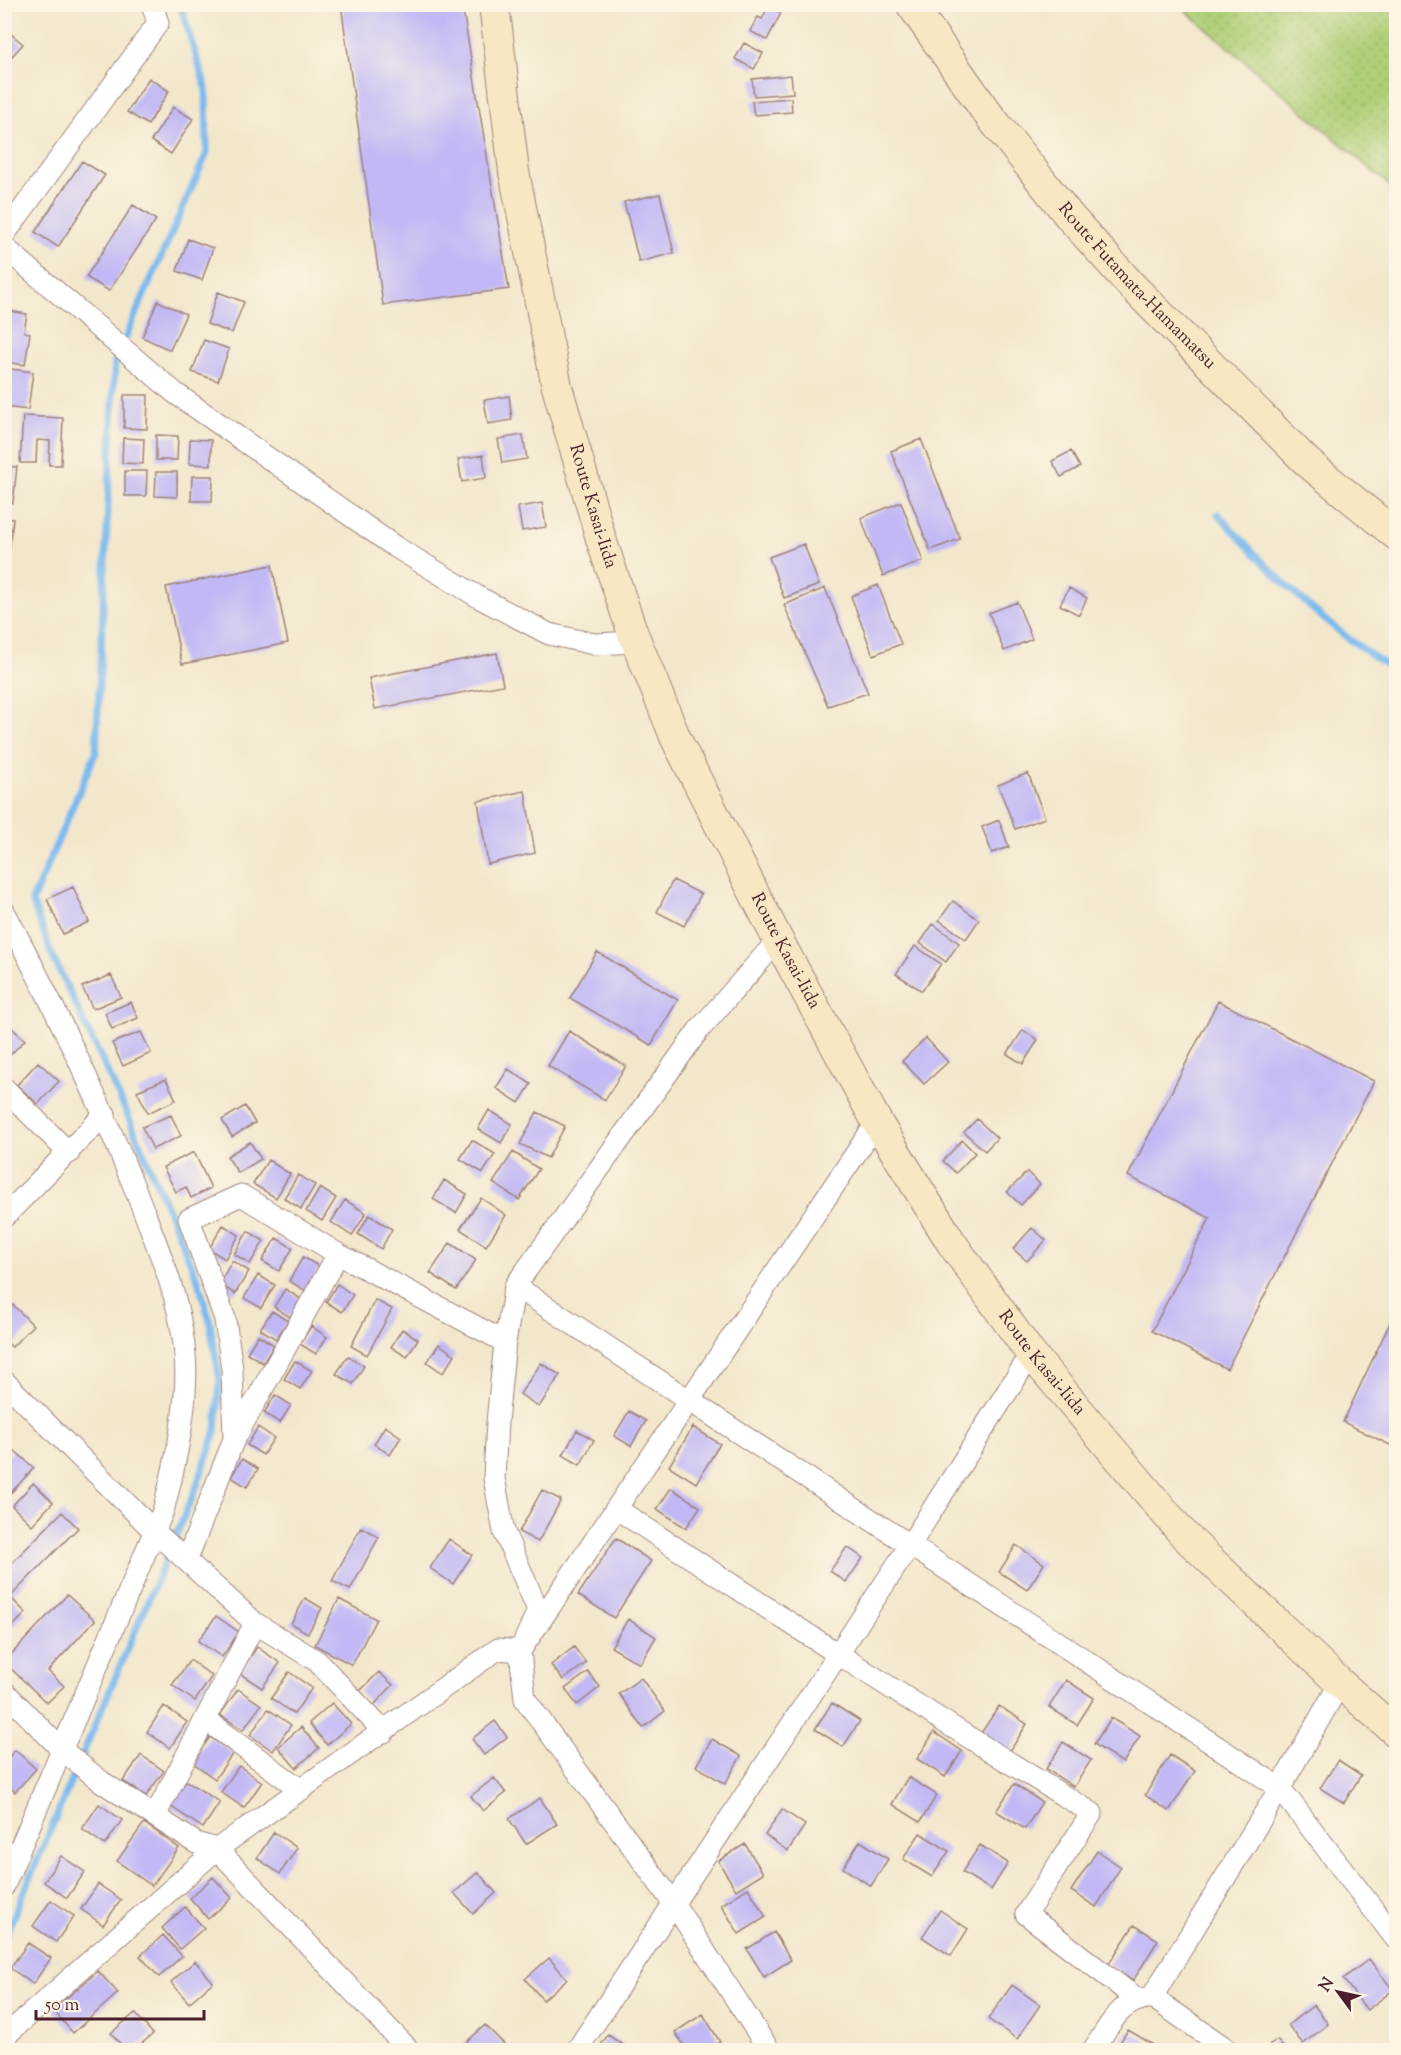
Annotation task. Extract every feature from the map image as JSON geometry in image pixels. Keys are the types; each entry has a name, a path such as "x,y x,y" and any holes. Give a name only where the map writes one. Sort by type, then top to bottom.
{"main road":[{"name":"Route Kasai-Iida","path":"494,4 514,172 557,387 601,539 637,642 676,739 778,939 877,1122 951,1242 1031,1354 1185,1536 1340,1683 1396,1732"},
{"name":"Route Futamata-Hamamatsu","path":"912,4 985,110 1070,217 1131,285 1307,462 1396,535"}],"street":[{"path":"4,235 158,23 152,4"},
{"path":"4,247 175,393 394,546 480,598 549,634 594,644 637,642"},
{"path":"4,911 49,995 105,1114 163,1261 184,1346 183,1409 177,1456 158,1535 65,1752 4,1886"},
{"path":"769,2050 674,1904 525,1699 520,1651 538,1610 504,1532 494,1478 496,1422 505,1342 516,1286 698,1030 778,939"},
{"path":"4,1088 69,1153"},
{"path":"4,1217 105,1114"},
{"path":"520,1651 877,1122"},
{"path":"234,1439 232,1369 225,1319 189,1219 241,1195 338,1254 505,1342"},
{"path":"185,1558 234,1439 338,1254"},
{"path":"516,1286 1280,1788 1396,1939"},
{"path":"577,2050 910,1545 1031,1354"},
{"path":"4,1381 158,1535 255,1623 317,1661 384,1732"},
{"path":"617,1509 837,1656 917,1702 1092,1813 1026,1914 1145,1998 1228,2050"},
{"path":"155,1816 255,1623"},
{"path":"4,2037 218,1849 498,1649 520,1651"},
{"path":"1093,2050 1123,2006 1145,1998 1280,1788 1340,1683"},
{"path":"4,1692 65,1752 92,1774 196,1843 218,1849 409,2050"},
{"path":"205,1719 301,1790"}],"green space":[{"path":"1179,5 1396,5 1396,191"}],"building":[{"path":"341,4 462,4 509,289 383,305"},
{"path":"768,7 781,13 767,40 750,31 758,17 762,19"},
{"path":"4,28 23,44 4,65"},
{"path":"744,43 763,53 754,69 735,59"},
{"path":"791,75 793,93 754,96 752,79"},
{"path":"149,78 169,91 148,125 127,112"},
{"path":"791,98 792,112 754,115 752,101"},
{"path":"173,107 193,119 171,154 151,141"},
{"path":"82,161 105,175 58,247 35,232"},
{"path":"660,194 674,253 639,262 624,202"},
{"path":"133,205 156,220 109,291 86,277"},
{"path":"188,239 213,248 202,280 177,271"},
{"path":"218,292 244,302 232,333 207,324"},
{"path":"158,301 186,314 170,350 142,337"},
{"path":"4,310 27,314 24,332 30,333 25,365 4,362"},
{"path":"204,340 229,349 218,381 192,372"},
{"path":"4,368 33,372 28,410 4,407"},
{"path":"124,395 148,395 147,429 124,428"},
{"path":"509,396 512,420 488,424 484,400"},
{"path":"23,416 63,418 61,465 49,465 50,441 37,440 36,463 20,463"},
{"path":"156,435 178,436 177,460 156,460"},
{"path":"523,435 527,459 502,463 498,439"},
{"path":"123,438 144,439 143,464 122,463"},
{"path":"190,439 211,440 211,465 189,464"},
{"path":"921,439 960,539 930,550 891,451"},
{"path":"1071,451 1080,467 1061,477 1052,461"},
{"path":"483,455 486,478 462,482 458,459"},
{"path":"4,466 17,467 13,503 4,502"},
{"path":"125,471 147,471 146,496 125,496"},
{"path":"156,472 177,472 177,497 155,496"},
{"path":"192,476 213,476 212,501 191,501"},
{"path":"901,502 923,561 883,576 861,518"},
{"path":"542,503 546,527 522,531 518,507"},
{"path":"4,518 13,519 7,571 4,571"},
{"path":"804,544 819,585 784,598 769,557"},
{"path":"272,565 288,643 182,664 166,587"},
{"path":"878,585 901,644 873,655 851,596"},
{"path":"825,588 868,693 828,706 784,605"},
{"path":"1069,588 1087,598 1079,615 1060,605"},
{"path":"1017,602 1032,639 1004,651 989,613"},
{"path":"497,653 503,685 375,709 369,678"},
{"path":"1028,773 1045,818 1015,829 998,785"},
{"path":"525,791 535,853 488,864 478,801"},
{"path":"999,820 1009,847 992,853 982,827"},
{"path":"673,880 701,894 684,926 657,912"},
{"path":"73,887 89,922 63,934 47,899"},
{"path":"953,901 979,920 966,939 939,920"},
{"path":"933,924 959,943 946,962 920,943"},
{"path":"915,946 941,964 922,991 896,974"},
{"path":"597,952 678,1000 651,1045 570,998"},
{"path":"111,975 121,997 93,1009 82,987"},
{"path":"1218,1001 1374,1081 1227,1369 1152,1331 1210,1218 1128,1176"},
{"path":"131,1002 138,1018 112,1029 105,1013"},
{"path":"4,1021 25,1040 4,1061"},
{"path":"1023,1030 1038,1040 1023,1064 1007,1054"},
{"path":"569,1031 626,1066 605,1100 548,1066"},
{"path":"141,1032 151,1053 123,1066 112,1043"},
{"path":"926,1038 948,1062 924,1084 902,1061"},
{"path":"38,1062 59,1081 38,1104 17,1085"},
{"path":"508,1069 531,1084 519,1103 496,1088"},
{"path":"166,1079 176,1100 148,1113 137,1091"},
{"path":"245,1106 255,1123 232,1137 222,1120"},
{"path":"489,1110 512,1124 501,1143 478,1129"},
{"path":"537,1112 565,1126 548,1158 520,1144"},
{"path":"171,1115 181,1136 153,1149 142,1127"},
{"path":"977,1119 997,1138 985,1151 964,1132"},
{"path":"472,1140 495,1154 483,1173 460,1159"},
{"path":"962,1140 975,1153 956,1173 943,1161"},
{"path":"250,1142 261,1159 238,1173 227,1156"},
{"path":"194,1152 211,1188 191,1198 186,1187 176,1192 163,1167"},
{"path":"513,1152 539,1169 519,1200 493,1183"},
{"path":"268,1160 290,1174 276,1198 253,1184"},
{"path":"1027,1172 1040,1184 1021,1205 1007,1192"},
{"path":"298,1175 315,1185 301,1209 284,1198"},
{"path":"444,1180 467,1194 456,1213 433,1199"},
{"path":"320,1188 336,1198 322,1221 306,1211"},
{"path":"481,1198 506,1215 486,1246 460,1229"},
{"path":"345,1200 366,1213 352,1236 331,1222"},
{"path":"369,1215 392,1229 381,1249 358,1234"},
{"path":"223,1225 239,1235 225,1259 209,1249"},
{"path":"1032,1228 1046,1240 1027,1261 1013,1249"},
{"path":"248,1231 264,1241 250,1264 234,1254"},
{"path":"276,1238 293,1248 279,1271 262,1261"},
{"path":"450,1243 476,1260 456,1290 430,1273"},
{"path":"303,1257 320,1267 306,1291 289,1281"},
{"path":"232,1261 249,1271 235,1294 219,1284"},
{"path":"258,1275 275,1285 261,1308 244,1298"},
{"path":"337,1284 353,1295 342,1312 326,1302"},
{"path":"285,1289 301,1299 290,1317 274,1307"},
{"path":"375,1300 392,1309 367,1355 351,1346"},
{"path":"13,1305 33,1325 12,1347 4,1340 4,1314"},
{"path":"1396,1310 1396,1448 1343,1422"},
{"path":"272,1311 288,1321 276,1339 260,1329"},
{"path":"311,1326 327,1337 316,1354 300,1344"},
{"path":"402,1329 418,1339 407,1357 391,1347"},
{"path":"258,1335 274,1345 263,1363 247,1353"},
{"path":"439,1344 455,1355 443,1373 427,1362"},
{"path":"348,1356 364,1366 353,1384 336,1374"},
{"path":"295,1361 312,1371 300,1389 284,1379"},
{"path":"541,1363 560,1375 539,1407 520,1394"},
{"path":"275,1395 291,1405 280,1423 264,1413"},
{"path":"629,1411 646,1421 631,1446 614,1436"},
{"path":"385,1426 401,1437 390,1455 374,1444"},
{"path":"258,1427 274,1438 263,1455 247,1445"},
{"path":"693,1427 720,1444 696,1483 669,1466"},
{"path":"577,1430 594,1440 580,1465 563,1455"},
{"path":"14,1450 34,1468 4,1500 4,1460"},
{"path":"242,1459 258,1469 247,1487 231,1477"},
{"path":"33,1483 53,1502 32,1525 12,1506"},
{"path":"671,1488 700,1507 686,1528 657,1509"},
{"path":"542,1490 561,1500 538,1542 519,1532"},
{"path":"62,1512 78,1528 10,1597 26,1613 4,1635 4,1571"},
{"path":"361,1527 379,1537 350,1590 332,1581"},
{"path":"616,1538 651,1561 614,1618 578,1595"},
{"path":"449,1539 472,1555 453,1584 430,1568"},
{"path":"1016,1545 1044,1564 1027,1590 999,1572"},
{"path":"847,1547 863,1558 846,1582 830,1571"},
{"path":"67,1595 95,1620 48,1671 64,1686 47,1703 4,1662"},
{"path":"305,1598 322,1608 308,1633 291,1624"},
{"path":"339,1599 376,1619 352,1665 315,1645"},
{"path":"216,1616 239,1632 222,1657 198,1641"},
{"path":"628,1619 656,1637 640,1664 611,1647"},
{"path":"257,1647 280,1663 262,1688 239,1673"},
{"path":"574,1647 586,1663 563,1680 551,1665"},
{"path":"190,1660 212,1676 195,1701 172,1685"},
{"path":"289,1672 312,1688 294,1714 271,1698"},
{"path":"379,1672 393,1685 373,1706 359,1692"},
{"path":"588,1672 600,1687 577,1705 565,1689"},
{"path":"641,1678 665,1711 643,1728 619,1694"},
{"path":"1066,1680 1094,1698 1077,1725 1049,1707"},
{"path":"238,1689 261,1705 243,1730 220,1715"},
{"path":"332,1703 351,1724 327,1745 309,1723"},
{"path":"832,1703 860,1721 843,1747 815,1729"},
{"path":"164,1706 187,1722 170,1748 147,1732"},
{"path":"999,1706 1027,1724 1010,1751 981,1733"},
{"path":"268,1709 291,1725 273,1751 250,1735"},
{"path":"1111,1718 1140,1736 1123,1763 1094,1744"},
{"path":"495,1721 507,1737 484,1755 472,1739"},
{"path":"301,1727 319,1748 296,1768 278,1747"},
{"path":"934,1732 962,1751 945,1777 917,1759"},
{"path":"210,1737 233,1753 215,1779 192,1762"},
{"path":"712,1739 741,1756 725,1784 696,1766"},
{"path":"1063,1742 1091,1760 1074,1787 1046,1769"},
{"path":"15,1750 36,1769 15,1792 4,1782 4,1762"},
{"path":"141,1755 164,1771 146,1796 123,1781"},
{"path":"1170,1755 1195,1771 1169,1811 1145,1795"},
{"path":"1338,1760 1361,1775 1344,1803 1320,1788"},
{"path":"239,1766 262,1782 244,1808 221,1792"},
{"path":"908,1777 937,1795 920,1822 892,1804"},
{"path":"494,1778 506,1793 483,1811 471,1796"},
{"path":"186,1781 220,1802 203,1828 170,1806"},
{"path":"1014,1784 1042,1802 1025,1829 996,1811"},
{"path":"540,1798 557,1824 526,1844 509,1819"},
{"path":"99,1804 122,1820 105,1845 82,1829"},
{"path":"782,1809 805,1825 788,1851 765,1835"},
{"path":"144,1823 179,1848 152,1886 117,1861"},
{"path":"274,1832 297,1848 280,1874 257,1858"},
{"path":"920,1833 949,1851 932,1877 903,1859"},
{"path":"860,1841 888,1859 871,1886 843,1868"},
{"path":"745,1844 763,1873 736,1890 718,1861"},
{"path":"980,1845 1008,1863 991,1890 962,1872"},
{"path":"1097,1851 1121,1867 1096,1907 1071,1891"},
{"path":"61,1856 85,1872 67,1898 44,1882"},
{"path":"478,1872 496,1893 473,1914 454,1893"},
{"path":"213,1877 232,1898 208,1919 190,1898"},
{"path":"98,1884 121,1900 103,1925 81,1909"},
{"path":"748,1888 766,1917 739,1934 721,1905"},
{"path":"51,1900 74,1916 56,1942 33,1926"},
{"path":"185,1907 204,1928 180,1949 162,1928"},
{"path":"940,1910 968,1929 951,1956 922,1937"},
{"path":"1134,1925 1158,1940 1133,1981 1108,1965"},
{"path":"774,1932 791,1960 764,1977 747,1949"},
{"path":"163,1935 182,1956 159,1977 140,1956"},
{"path":"28,1943 51,1958 33,1984 10,1968"},
{"path":"549,1958 567,1979 543,2000 525,1979"},
{"path":"1369,1959 1393,1990 1367,2010 1343,1979"},
{"path":"195,1961 213,1982 189,2003 171,1982"},
{"path":"98,1971 118,1993 73,2033 53,2010"},
{"path":"1012,1985 1040,2005 1017,2039 988,2019"},
{"path":"1314,2005 1328,2024 1303,2044 1288,2025"},
{"path":"135,2013 153,2034 134,2050 126,2050 111,2033"},
{"path":"703,2014 720,2042 707,2050 687,2050 675,2032"},
{"path":"485,2025 505,2045 498,2050 458,2050"},
{"path":"1128,2030 1157,2047 1155,2050 1115,2050"},
{"path":"608,2035 631,2050 597,2050"},
{"path":"1277,2040 1286,2050 1263,2050"}],"waterway":[{"path":"4,1939 196,1488 216,1431 220,1380 209,1318 198,1280 125,1109 52,955 32,901 96,752 115,361 207,153 206,88 180,4"},
{"path":"1218,514 1301,599 1347,637 1396,671"}]}
